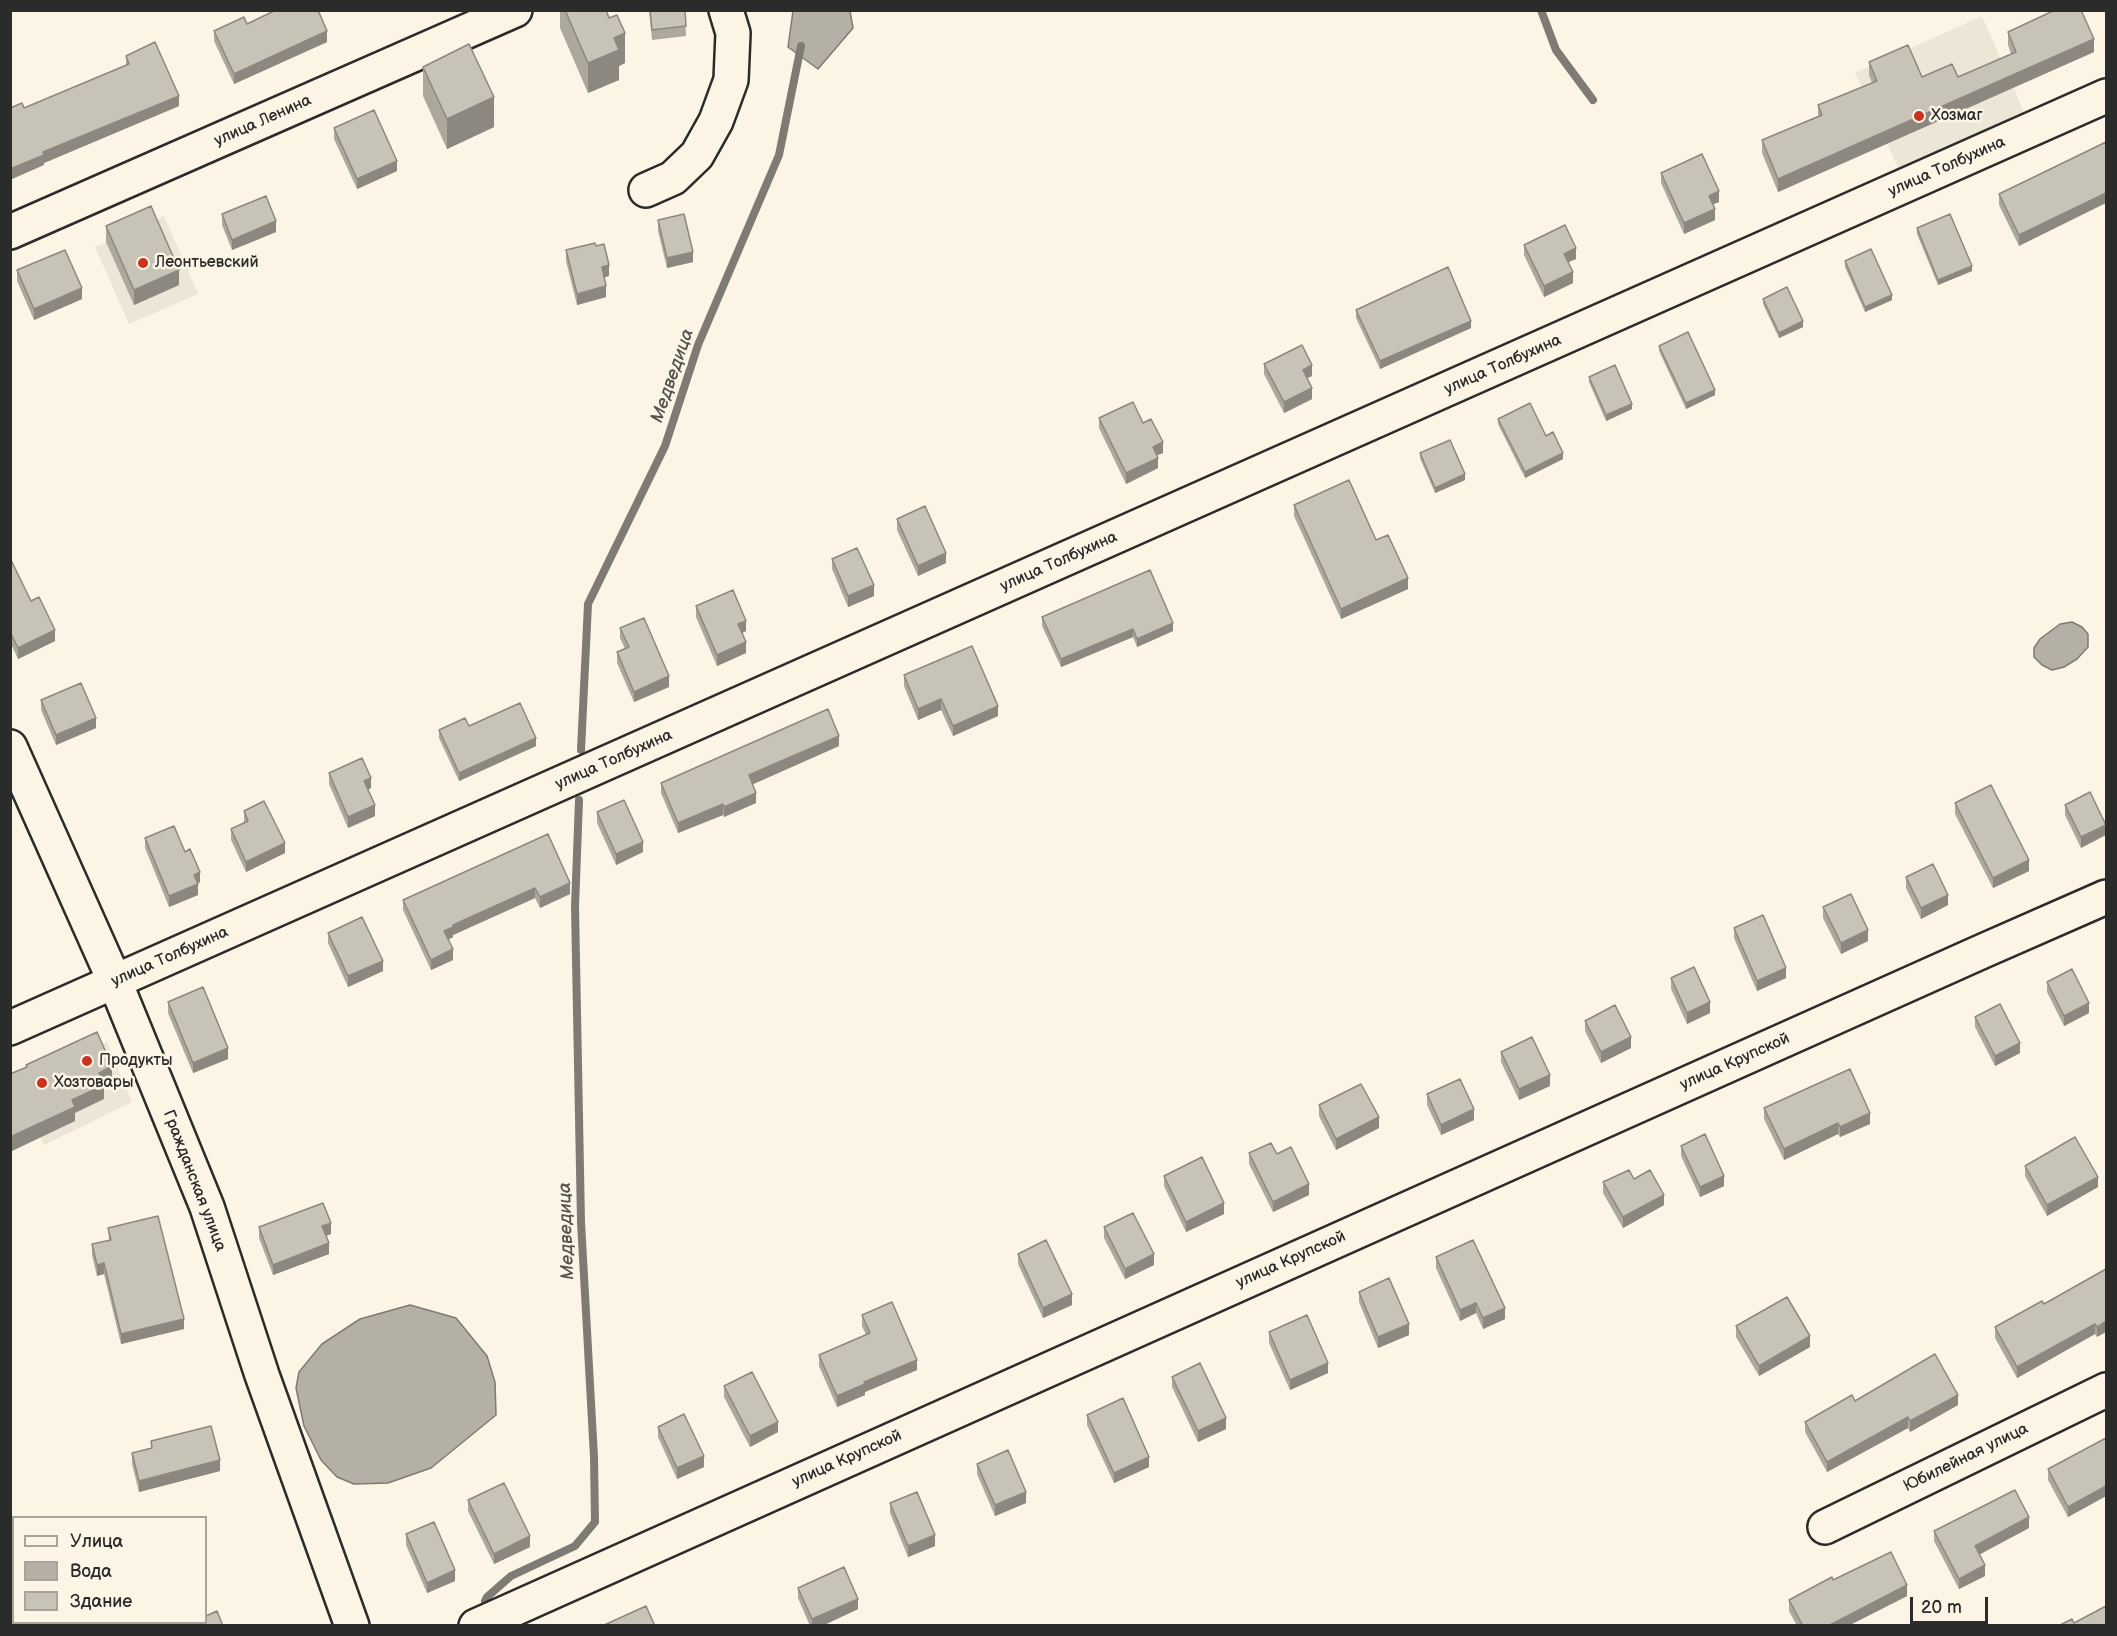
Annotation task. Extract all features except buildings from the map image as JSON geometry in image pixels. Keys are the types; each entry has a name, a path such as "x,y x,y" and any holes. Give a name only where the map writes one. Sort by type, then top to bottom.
{"street":[{"name":"улица Ленина","path":"10,232 515,10"},
{"path":"646,190 673,178 697,155 716,121 731,80 734,33 726,10"},
{"name":"улица Толбухина","path":"10,1028 2106,96"},
{"name":"Гражданская улица","path":"10,747 115,982 207,1207 262,1375 352,1626"},
{"name":"улица Крупской","path":"476,1626 2106,897"},
{"name":"Юбилейная улица","path":"1824,1527 2106,1390"}],"shaded area":[{"path":"1982,16 2025,114 1899,170 1855,73"},
{"path":"164,216 198,294 129,324 95,247"},
{"path":"107,1042 132,1102 44,1145 15,1085"}],"water":[{"path":"793,11 850,11 853,28 818,69 788,47"},
{"path":"2072,622 2082,627 2088,634 2088,647 2077,659 2064,667 2052,670 2042,665 2034,657 2034,648 2040,639 2060,624"},
{"path":"410,1305 456,1318 487,1356 495,1382 496,1415 431,1468 388,1483 354,1484 337,1477 321,1460 304,1426 296,1388 299,1372 322,1344 360,1319"}],"waterway":[{"path":"1541,10 1556,50 1593,100"},
{"name":"Медведица","path":"581,750 588,604 665,446 698,345 779,155 801,46"},
{"name":"Медведица","path":"485,1601 511,1576 575,1546 595,1522 594,1457 581,1222 575,907 579,800"}],"place":[{"name":"Хозмаг","path":"1919,116"},
{"name":"Леонтьевский","path":"143,263"},
{"name":"Продукты","path":"87,1061"},
{"name":"Хозтовары","path":"42,1083"}]}
